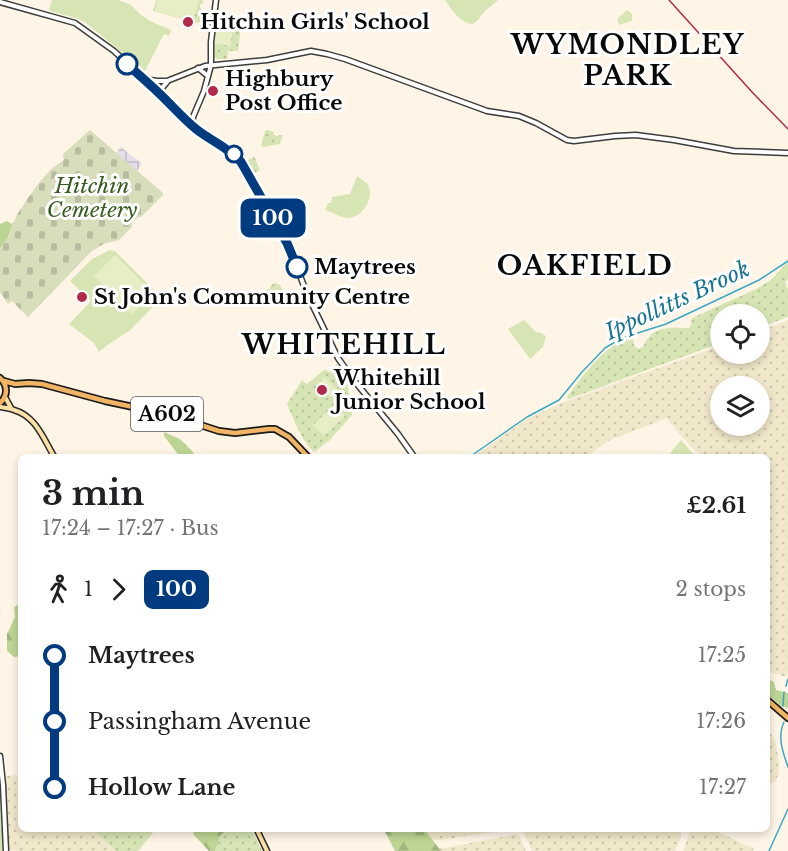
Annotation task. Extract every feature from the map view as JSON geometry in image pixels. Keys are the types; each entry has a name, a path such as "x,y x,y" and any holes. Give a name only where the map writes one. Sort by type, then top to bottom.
{"main road":[{"name":"A602","path":"2,380 15,384 42,384 166,414 219,432 235,433 275,429 289,437 305,454"},
{"path":"0,403 5,397 6,390 2,380"},
{"path":"6,390 15,384"},
{"path":"5,397 11,408"},
{"path":"0,408 11,408 31,419 53,454"},
{"path":"770,702 788,718"},
{"path":"258,832 267,851"}],"street":[{"path":"214,65 211,58 211,42 216,0"},
{"path":"0,2 75,23 114,51 192,126 234,153 287,243 308,296 338,358 412,454"},
{"path":"144,79 167,81 205,66 267,60 311,51 345,59 487,111 519,116 567,140 636,135 734,151 788,153"},
{"path":"205,66 211,58"},
{"path":"192,126 193,117 214,65"},
{"path":"198,68 208,76"},
{"path":"162,96 162,88 167,81"},
{"path":"185,118 193,117"},
{"path":"0,756 6,851"}],"shaded area":[{"path":"121,147 142,164 137,171 116,153"},
{"path":"788,320 788,672 786,677 770,672 770,454 698,454 667,418 608,441 590,454 477,454 528,418 564,402 710,350 710,364 770,364 770,327"},
{"path":"770,732 776,743 779,766 775,782 770,783"},
{"path":"18,775 18,832 95,832 116,851 14,851 9,849 5,776"},
{"path":"427,832 493,832 441,840 433,840"},
{"path":"524,832 682,832 675,851 532,851"},
{"path":"689,832 718,832 754,849 753,851 683,851"},
{"path":"518,834 526,851 441,851 439,849"}],"green space":[{"path":"52,0 118,0 131,5 150,21 171,30 169,36 164,34 144,73 85,22 50,11"},
{"path":"156,0 202,0 204,3 200,4 203,21 197,23 153,11"},
{"path":"157,0 199,0 193,22 155,11"},
{"path":"445,0 498,0 473,24 460,19"},
{"path":"627,10 632,14 632,21 619,25 617,19"},
{"path":"217,13 242,17 238,51 228,51 227,59 213,57 213,43 230,45 233,28 215,25"},
{"path":"215,25 233,28 230,46 213,43"},
{"name":"Hitchin Cemetery","path":"90,130 163,195 132,223 132,227 119,240 103,244 91,252 28,317 12,301 8,304 0,292 0,248 10,235 16,216 37,185 64,160 63,154"},
{"path":"267,130 274,132 274,135 283,135 280,144 261,146"},
{"path":"254,156 260,170 253,174 248,160"},
{"path":"357,176 367,184 370,190 370,196 362,211 348,218 325,210 328,203 331,203 332,197 350,194"},
{"path":"7,221 12,224 11,231 0,248 0,224"},
{"path":"110,250 115,251 162,298 132,329 99,352 94,343 69,324 91,301 70,281 92,259"},
{"path":"115,255 153,293 132,314 94,276"},
{"path":"788,262 788,279 785,282 788,290 788,317 770,324 770,304 723,304 756,289 771,280"},
{"path":"275,283 280,285 283,292 272,299 264,297 263,291 270,289 270,286"},
{"path":"710,310 710,347 569,399 567,397 596,361 613,346 633,336 634,346 639,349 657,331 667,328 689,328 692,318"},
{"path":"524,320 536,332 546,336 543,347 530,359 508,329"},
{"name":"Whitehill Junior School","path":"337,364 347,379 352,415 330,440 314,452 302,436 287,404 302,380 307,384 324,370 329,372"},
{"path":"324,377 337,390 330,397 317,384"},
{"path":"334,405 345,416 324,436 313,425"},
{"path":"164,432 180,439 194,453 178,454 164,436"},
{"path":"681,440 693,454 669,454"},
{"path":"18,605 18,656 14,657 7,651 7,634 15,617 14,607"},
{"path":"770,680 774,682 776,690 788,693 788,708 781,706 770,697"},
{"path":"0,771 5,851 0,851"},
{"path":"95,832 153,833 138,851 116,851"},
{"path":"193,832 224,832 220,836 215,851 209,851"},
{"path":"224,832 253,832 262,851 215,851 220,836"},
{"path":"385,832 427,832 441,851 395,851"}],"waterway":[{"name":"Ippollitts Brook","path":"474,454 527,417 559,400 605,348 622,338 666,324 759,280 788,261"},
{"path":"786,686 788,679"},
{"path":"783,706 784,692"},
{"path":"784,722 781,739 788,767"},
{"path":"769,851 788,809"}],"railway":[{"path":"669,0 788,129"}],"bus line":[{"name":"100","path":"127,64 196,129 234,153 254,182 287,243 297,267"}],"place":[{"name":"Hitchin Girls' School","path":"188,22"},
{"name":"Highbury Post Office","path":"213,91"},
{"name":"Maytrees","path":"297,267"},
{"name":"St John's Community Centre","path":"82,297"},
{"name":"Whitehill Junior School","path":"322,390"}],"district":[{"name":"WYMONDLEY PARK","path":"628,60"},
{"name":"OAKFIELD","path":"585,266"},
{"name":"WHITEHILL","path":"344,345"}]}
